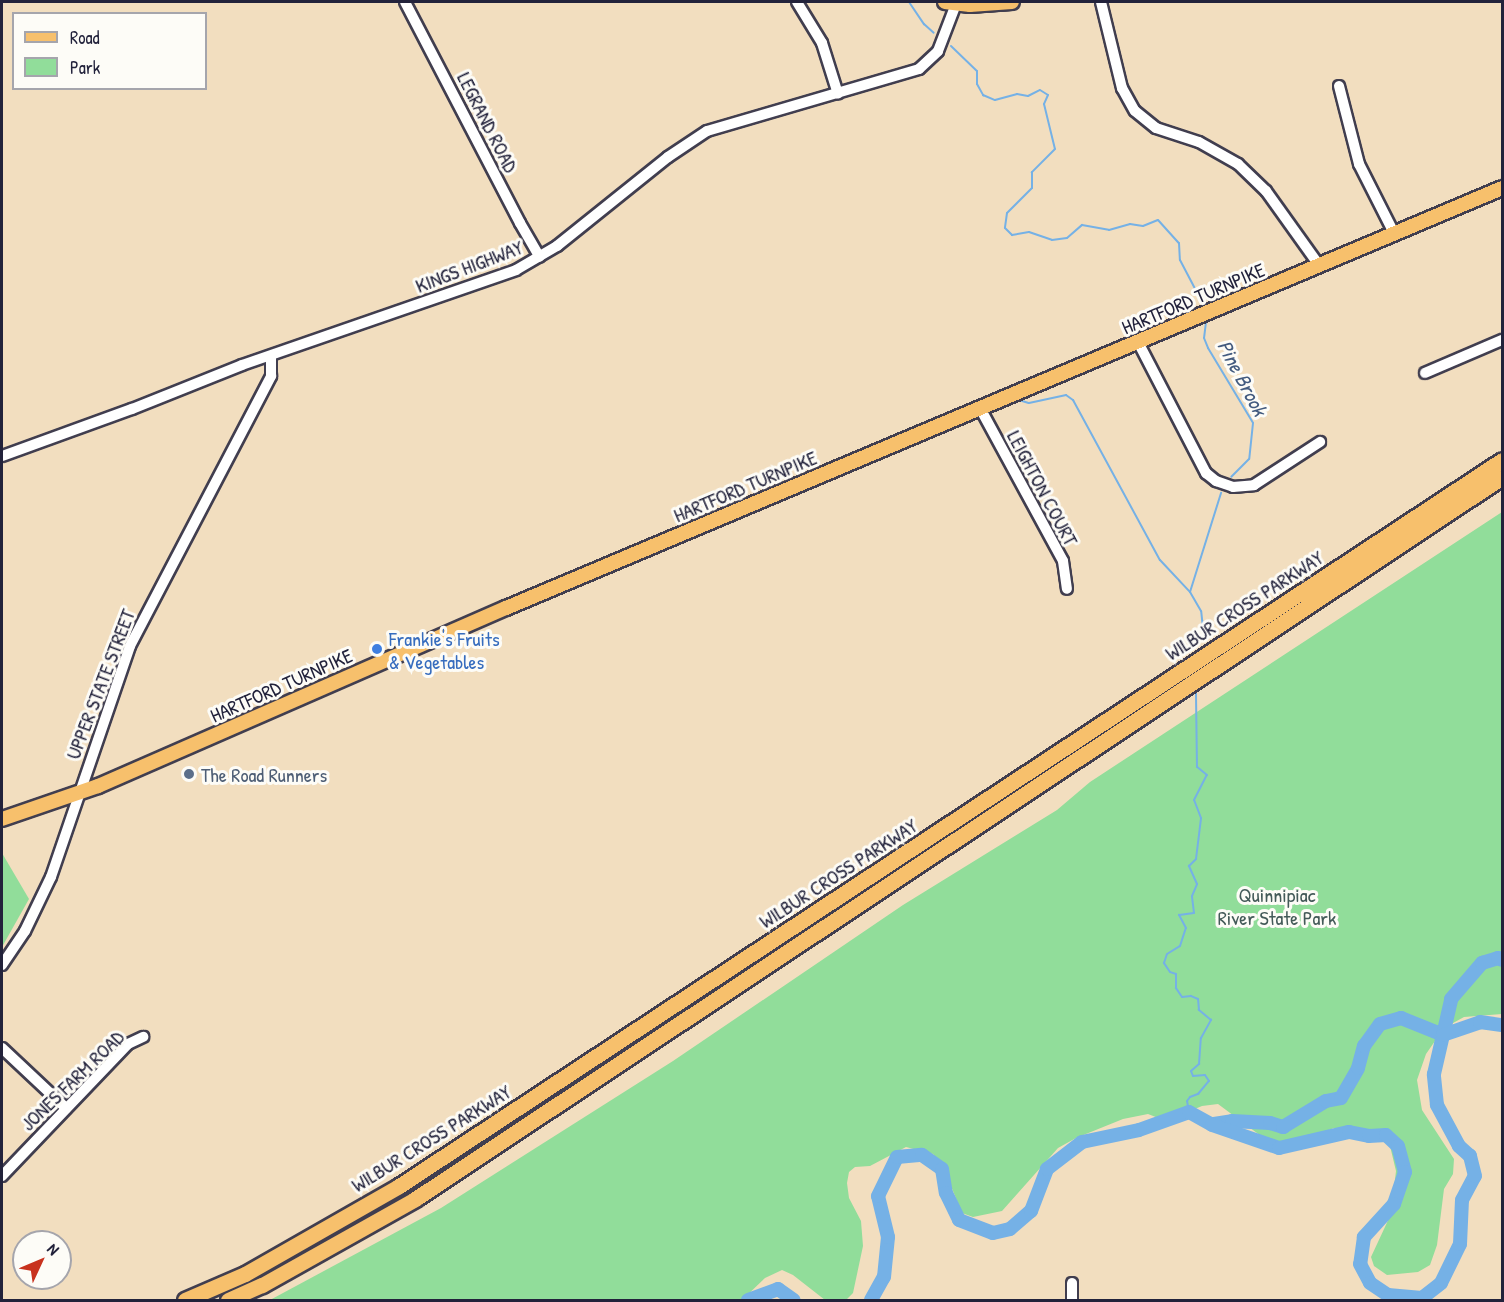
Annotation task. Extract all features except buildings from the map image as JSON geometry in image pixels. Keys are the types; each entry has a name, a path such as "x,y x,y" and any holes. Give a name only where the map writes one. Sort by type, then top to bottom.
{"highway":[{"name":"WILBUR CROSS PARKWAY","path":"185,1300 245,1274 399,1186 1503,460"},
{"name":"WILBUR CROSS PARKWAY","path":"228,1300 262,1285 415,1199 1503,477"}],"main road":[{"path":"950,3 984,5 1012,2"},
{"name":"HARTFORD TURNPIKE","path":"2,819 80,793 980,408 1503,188"}],"street":[{"name":"LEGRAND ROAD","path":"405,2 540,257"},
{"path":"796,2 822,43 838,93"},
{"path":"1101,2 1122,88 1135,111 1156,128 1199,142 1238,164 1266,191 1319,265"},
{"name":"KINGS HIGHWAY","path":"2,456 271,356 486,282 540,257 572,235 673,153 699,135 742,119 903,76 924,66 942,44 950,3"},
{"path":"1339,86 1359,164 1394,233"},
{"path":"1425,373 1503,340"},
{"path":"1138,342 1206,473 1216,481 1233,487 1254,485 1320,442"},
{"name":"UPPER STATE STREET","path":"2,964 37,909 66,839 130,646 271,376 271,356"},
{"name":"LEIGHTON COURT","path":"980,408 1063,561 1067,589"},
{"name":"JONES FARM ROAD","path":"2,1176 128,1044 143,1037"},
{"path":"2,1048 66,1108"},
{"path":"1072,1284 1072,1300"}],"green space":[{"name":"Quinnipiac River State Park","path":"1502,512 1502,1014 1464,1017 1444,1028 1426,1054 1417,1080 1422,1110 1454,1159 1453,1174 1444,1189 1437,1245 1430,1265 1418,1272 1387,1275 1374,1266 1371,1257 1391,1214 1396,1171 1390,1146 1372,1133 1334,1128 1291,1145 1261,1136 1218,1104 1202,1106 1166,1121 1148,1114 1123,1119 1076,1138 1058,1148 1002,1211 973,1217 962,1213 944,1169 933,1154 906,1147 870,1166 855,1167 849,1172 847,1183 849,1198 861,1221 863,1246 853,1293 846,1300 825,1300 793,1275 782,1270 765,1278 742,1300 270,1300 441,1208 673,1061 903,905 1057,810 1090,782"},
{"path":"2,853 29,899 2,947"}],"waterway":[{"name":"Pine Brook","path":"909,2 924,24 934,33"},
{"name":"Pine Brook","path":"951,46 977,71 977,84 983,95 995,100 1017,94 1028,96 1040,90 1048,95 1044,104 1055,149 1032,172 1032,188 1007,213 1005,228 1012,235 1029,232 1052,240 1067,238 1082,225 1109,230 1130,224 1143,226 1158,220 1179,243 1180,260 1204,306"},
{"name":"Pine Brook","path":"1206,322 1204,338 1208,348 1253,423 1249,459 1231,477"},
{"path":"1019,400 1029,403 1066,395 1073,400 1160,560 1190,592"},
{"name":"Pine Brook","path":"1204,638 1201,611 1190,592 1221,493"},
{"name":"Pine Brook","path":"1189,1112 1187,1101 1198,1094 1209,1081 1205,1075 1193,1076 1191,1071 1199,1064 1201,1038 1211,1020 1199,1010 1198,999 1191,996 1182,997 1176,988 1176,974 1170,972 1164,963 1167,954 1180,946 1186,928 1179,915 1194,913 1192,896 1197,884 1189,866 1196,859 1201,818 1194,800 1207,775 1197,767 1196,693"},
{"path":"1214,1124 1232,1121 1270,1123 1283,1127 1326,1101 1341,1098 1358,1068 1364,1046 1380,1024 1401,1018 1443,1035 1451,999 1482,963 1498,958 1502,960"},
{"path":"871,1300 884,1277 888,1237 878,1196 897,1157 922,1155 942,1169 946,1193 959,1220 993,1233 1010,1229 1031,1211 1047,1169 1082,1142 1139,1130 1189,1112 1212,1125 1279,1148 1349,1132 1369,1136 1386,1135 1398,1146 1405,1172 1394,1204 1364,1237 1360,1264 1370,1283 1388,1295 1422,1298 1441,1283 1460,1244 1462,1200 1475,1176 1470,1156 1459,1146 1437,1105 1434,1074 1443,1035 1480,1022 1502,1025"},
{"path":"748,1300 778,1289 794,1300"}],"place":[{"name":"Frankie's Fruits & Vegetables","path":"377,649"},
{"name":"The Road Runners","path":"189,774"}]}
